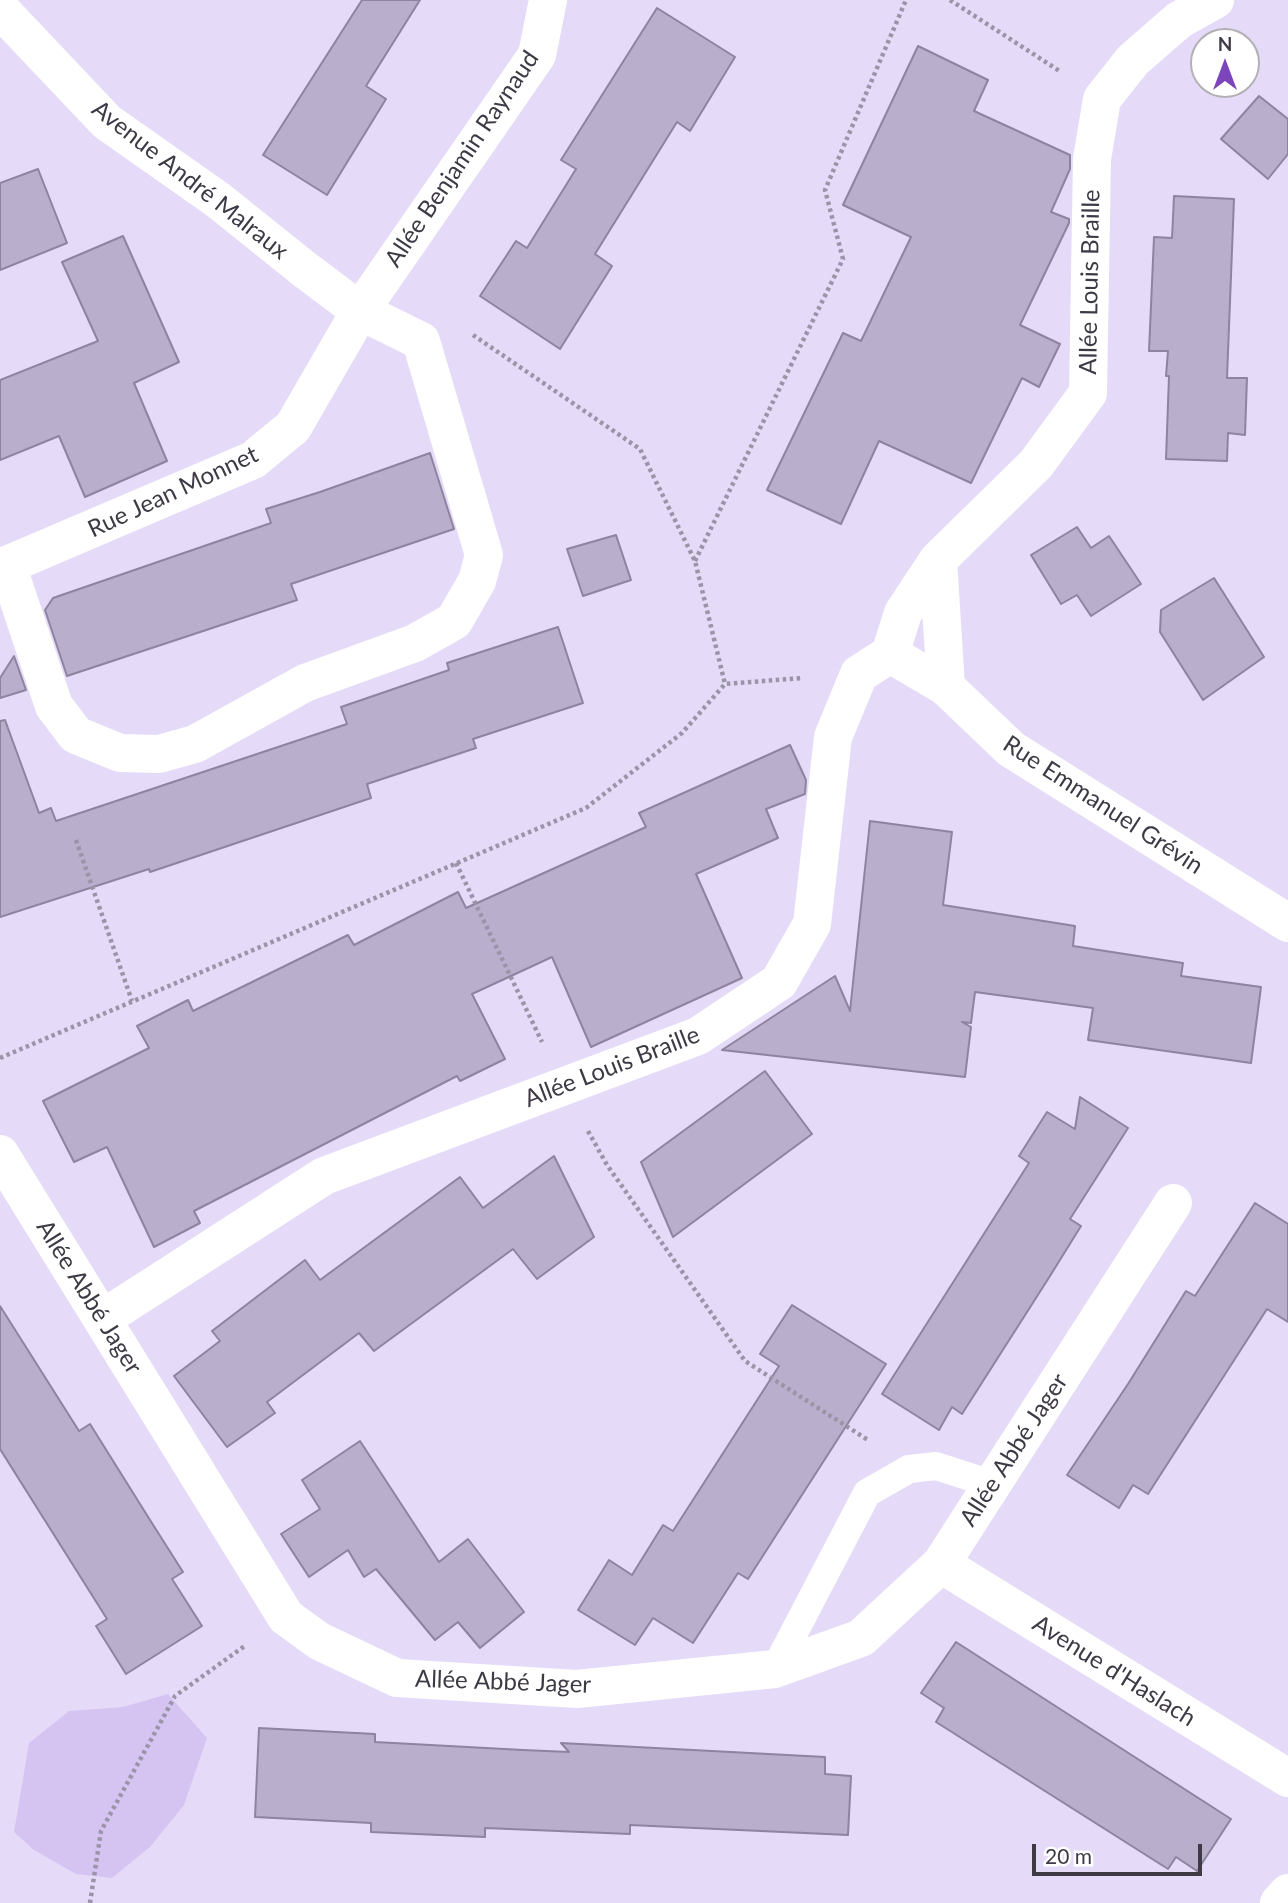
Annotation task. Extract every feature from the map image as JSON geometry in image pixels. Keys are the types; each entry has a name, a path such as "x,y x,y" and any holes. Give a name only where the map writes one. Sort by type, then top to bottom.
{"street":[{"name":"Allée Benjamin Raynaud","path":"360,311 537,55 548,0"},
{"name":"Allée Louis Braille","path":"890,654 903,613 938,560 1036,464 1088,393 1092,159 1102,99 1133,60 1179,20 1215,0"},
{"name":"Avenue André Malraux","path":"0,9 107,122 218,200 360,311 421,341"},
{"name":"Rue Jean Monnet","path":"3,566 253,460 293,427 360,311"},
{"path":"3,566 54,706 76,735 120,753 159,754 195,744 305,683 415,643 454,621 477,581 484,555 421,341"},
{"path":"938,560 946,687"},
{"path":"859,674 890,654"},
{"name":"Rue Emmanuel Grévin","path":"890,654 946,687 1011,749 1288,923"},
{"name":"Allée Louis Braille","path":"102,1319 324,1176 698,1036 779,982 812,924 833,737 859,674"},
{"name":"Allée Abbé Jager","path":"0,1154 286,1617 319,1641 397,1678 577,1689 775,1669 861,1638 941,1564 1173,1203"},
{"name":"Avenue d'Haslach","path":"941,1564 1288,1778"},
{"path":"1279,1903 1288,1893"}],"lane":[{"path":"775,1669 867,1493 909,1469 936,1466 992,1484"}],"path":[{"path":"695,561 843,259 825,190 906,0"},
{"path":"950,0 1102,99"},
{"path":"421,341 469,332 640,449 695,561 725,684"},
{"path":"0,1058 586,808 682,733 725,684 859,674"},
{"path":"76,840 132,1001"},
{"path":"456,863 564,1086 607,1165 745,1361 909,1469"},
{"path":"90,1903 100,1830 175,1696 286,1617"}],"shaded area":[{"path":"168,1694 207,1738 184,1805 150,1847 112,1878 76,1874 34,1850 14,1832 29,1743 69,1711 123,1707"}],"building":[{"path":"362,0 420,0 366,86 386,99 327,195 263,155"},
{"path":"657,8 735,57 690,131 677,122 595,254 612,266 560,349 480,296 516,241 527,248 576,169 561,160"},
{"path":"918,46 988,80 974,111 1070,155 1070,169 1051,212 1069,219 1069,223 1020,325 1060,344 1039,387 1022,378 971,483 879,441 841,524 767,490 843,333 861,341 911,237 843,205"},
{"path":"1260,97 1288,119 1288,154 1268,179 1221,139"},
{"path":"38,169 67,243 0,270 0,183"},
{"path":"1174,196 1234,199 1227,378 1247,378 1245,435 1228,433 1227,461 1166,459 1168,351 1149,351 1154,237 1172,238"},
{"path":"123,236 179,362 134,383 167,461 85,497 59,436 0,460 0,380 98,341 62,262"},
{"path":"430,453 454,529 291,584 297,600 67,676 45,610 53,598 271,523 266,509"},
{"path":"1077,527 1091,548 1109,536 1141,584 1091,616 1077,595 1061,604 1031,555"},
{"path":"616,535 631,580 583,596 567,549"},
{"path":"1214,578 1264,657 1203,700 1160,632 1161,610"},
{"path":"558,627 583,703 473,739 476,748 367,784 371,798 150,872 149,869 0,917 0,721 5,720 39,813 51,808 56,821 347,724 341,707 449,670 447,663"},
{"path":"14,656 26,690 0,698 0,678"},
{"path":"790,745 806,780 805,794 766,809 778,838 696,874 742,978 591,1047 552,957 472,994 505,1059 460,1081 457,1076 194,1211 200,1223 154,1247 107,1147 74,1162 43,1101 149,1048 137,1026 188,1000 193,1011 348,935 354,945 458,892 466,908 646,827 639,813"},
{"path":"870,821 952,832 943,905 1075,926 1073,946 1183,963 1181,976 1261,987 1251,1063 1088,1040 1093,1008 975,992 971,1023 962,1022 971,1027 965,1077 722,1050 835,976 850,1011"},
{"path":"765,1071 812,1134 673,1237 641,1162"},
{"path":"1080,1097 1128,1128 1070,1219 1081,1226 1050,1276 962,1414 952,1407 939,1430 882,1394 1029,1163 1019,1156 1047,1112 1075,1129"},
{"path":"554,1156 594,1237 537,1279 513,1249 374,1351 359,1333 267,1402 275,1413 227,1447 174,1376 220,1341 212,1331 305,1260 320,1280 460,1177 483,1208"},
{"path":"1255,1203 1288,1224 1288,1322 1267,1309 1148,1494 1133,1485 1119,1508 1067,1475 1186,1291 1195,1296"},
{"path":"792,1305 886,1364 748,1579 738,1573 693,1643 653,1618 635,1645 578,1610 609,1560 632,1575 663,1525 673,1531 779,1366 760,1354"},
{"path":"0,1306 79,1431 90,1424 183,1572 172,1579 202,1626 126,1674 96,1626 107,1619 0,1449"},
{"path":"360,1441 439,1562 468,1539 524,1612 480,1648 458,1622 435,1640 376,1569 364,1577 348,1550 309,1577 281,1534 320,1509 302,1480"},
{"path":"956,1642 1231,1819 1197,1871 1176,1857 1168,1869 936,1722 944,1708 921,1693"},
{"path":"259,1728 375,1734 375,1742 523,1750 569,1752 561,1743 825,1757 825,1774 851,1776 848,1835 630,1825 630,1834 485,1828 485,1837 371,1832 371,1823 255,1817"}]}
